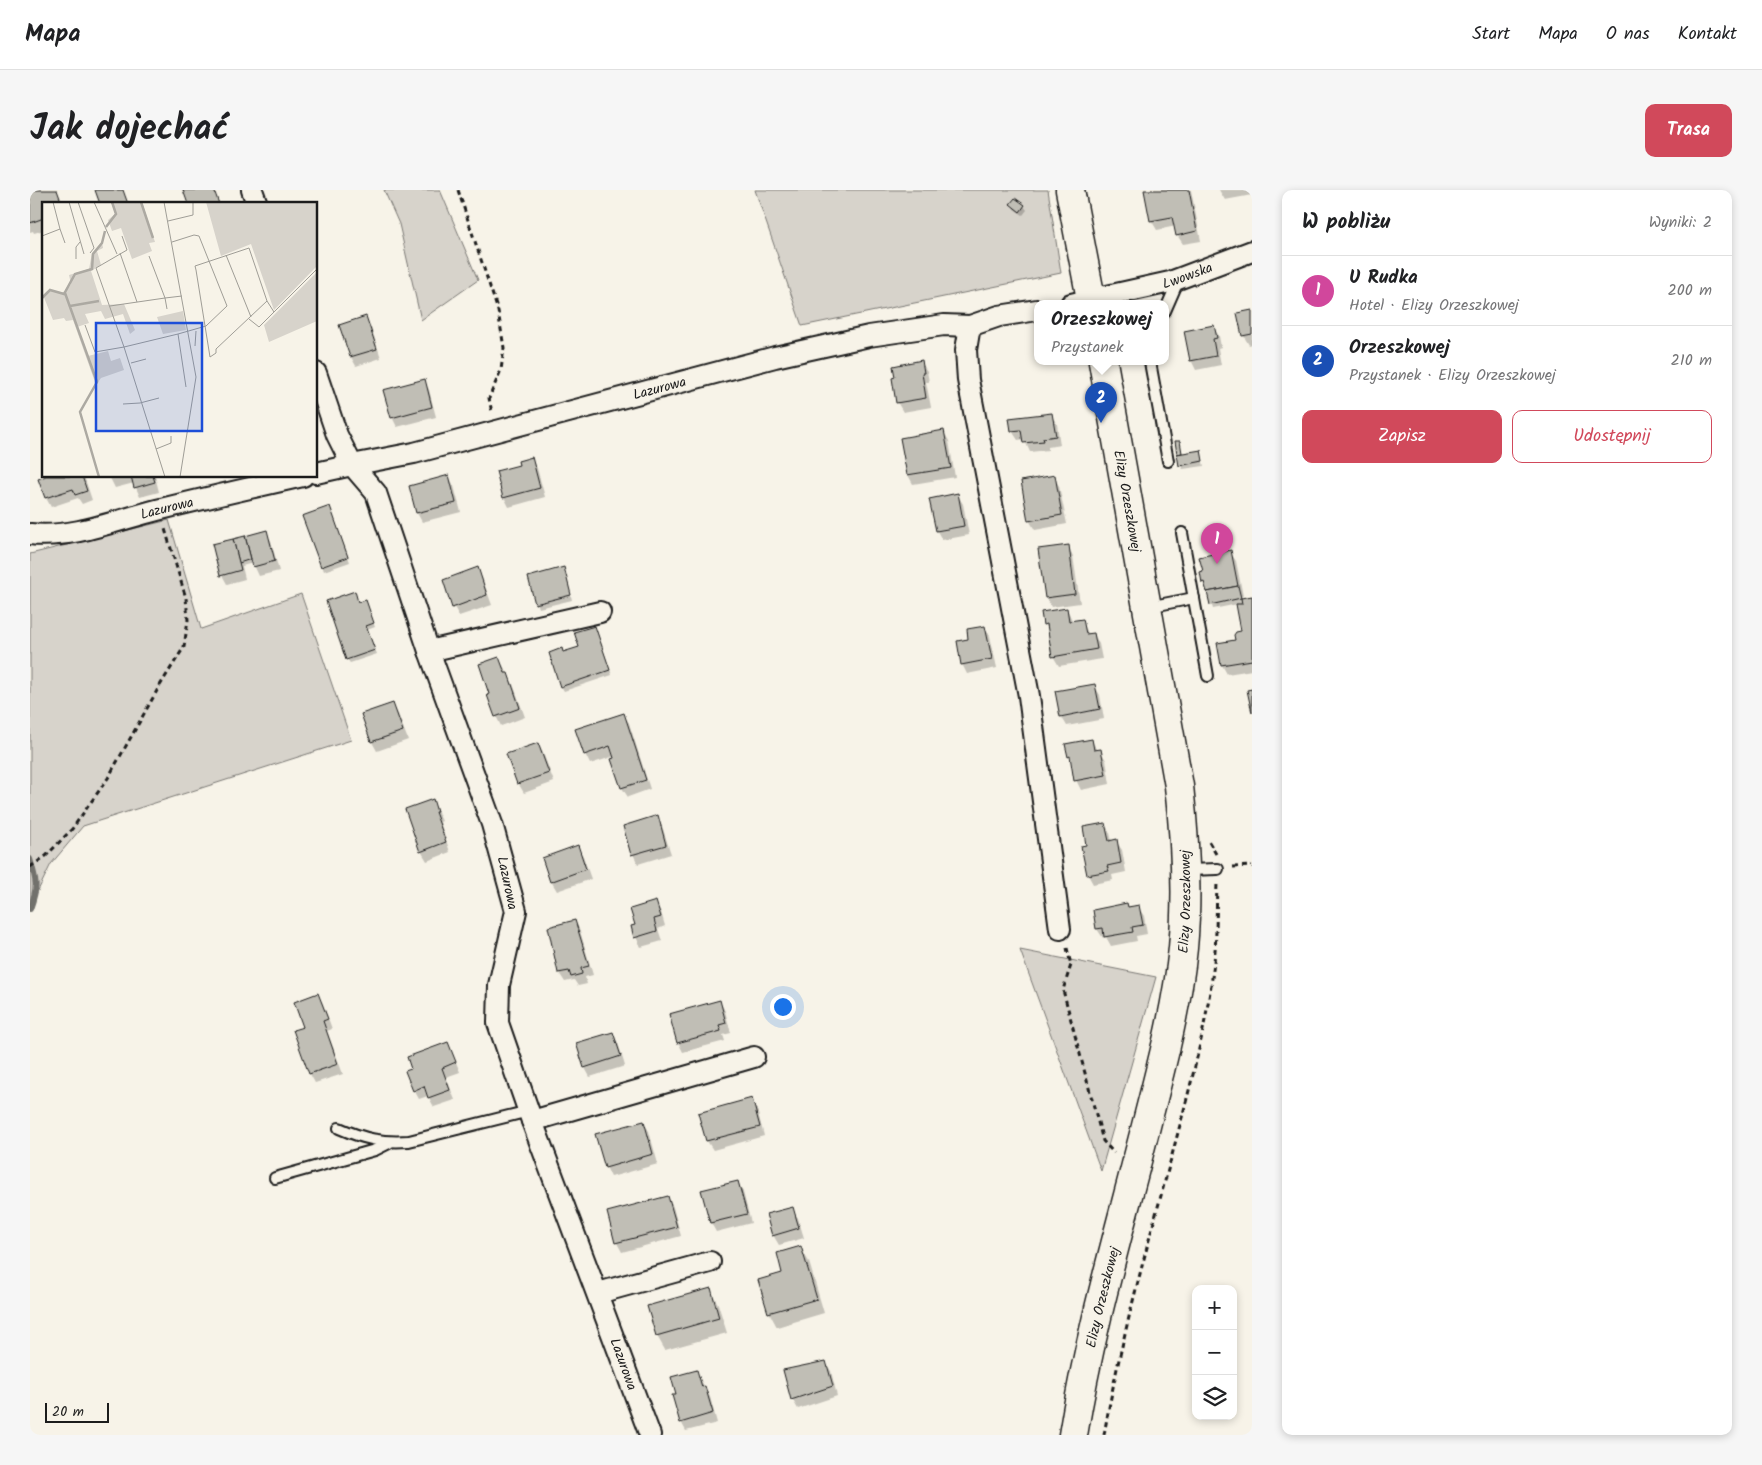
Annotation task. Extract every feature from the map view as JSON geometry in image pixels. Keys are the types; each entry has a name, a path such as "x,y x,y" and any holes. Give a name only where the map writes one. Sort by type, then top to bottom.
{"street":[{"path":"252,190 256,202"},
{"path":"1070,190 1085,300"},
{"name":"Lwowska","path":"1096,300 1179,278 1252,251"},
{"path":"1034,310 1000,316 970,326 966,350 968,380 1029,696 1060,929"},
{"name":"Lazurowa","path":"318,473 414,453 774,357 850,340 944,325 970,326"},
{"name":"Elizy Orzeszkowej","path":"1073,1435 1084,1370 1172,1023 1183,948 1186,870 1183,819 1176,766 1104,365"},
{"name":"Lazurowa","path":"318,379 336,435 352,465 376,494 492,824 516,911 498,985 498,1023 530,1116 650,1435"},
{"name":"Lazurowa","path":"30,534 74,532 295,478"},
{"path":"430,651 600,612"},
{"path":"530,1116 754,1057"},
{"path":"598,1293 710,1262"}],"lane":[{"path":"1169,302 1179,278"},
{"path":"1151,365 1168,461"},
{"path":"1182,532 1208,676"},
{"path":"1147,607 1194,598"},
{"path":"1186,870 1218,869"},
{"path":"339,1128 362,1138 390,1143 409,1141 530,1116"},
{"path":"275,1178 375,1150 390,1143"}],"path":[{"path":"458,190 498,311 504,348 501,370 489,398 495,431"},
{"path":"30,867 46,856 72,829 103,785 184,647 188,620 186,598 159,510"},
{"path":"1060,929 1067,945 1071,965 1063,990 1103,1141 1115,1154 1138,1162"}],"shaded area":[{"path":"384,190 440,190 478,280 421,320 399,224"},
{"path":"755,190 1048,190 1061,273 802,326"},
{"path":"169,520 201,629 301,594 351,740 83,826 51,864 30,907 30,554"},
{"path":"1020,950 1156,977 1101,1171"}],"building":[{"path":"37,190 57,190 61,202 42,202 42,219 30,223 30,193"},
{"path":"95,190 123,190 127,202 99,202"},
{"path":"183,190 214,190 218,202 187,202"},
{"path":"1144,190 1189,190 1197,231 1176,236 1172,217 1150,221"},
{"path":"1015,198 1025,205 1020,212 1010,204"},
{"path":"1252,310 1252,334 1242,336 1237,313"},
{"path":"366,316 377,349 350,357 339,325"},
{"path":"1214,325 1217,338 1213,339 1216,356 1190,361 1184,331"},
{"path":"922,360 926,398 896,403 892,378 895,377 893,366"},
{"path":"425,379 432,407 391,418 383,390"},
{"path":"1052,413 1056,436 1043,438 1044,441 1023,443 1021,430 1011,431 1009,418"},
{"path":"944,430 951,468 907,475 900,438"},
{"path":"1175,441 1180,441 1182,453 1177,454"},
{"path":"1201,450 1203,461 1179,466 1177,454"},
{"path":"532,457 540,488 503,498 496,471 519,465 518,461"},
{"path":"449,475 456,503 416,513 409,486"},
{"path":"1055,475 1062,515 1028,521 1021,481"},
{"path":"83,478 87,491 75,495 73,489 45,498 38,479"},
{"path":"132,478 154,478 155,482 134,488"},
{"path":"958,493 964,526 936,531 929,499"},
{"path":"330,506 348,557 321,567 302,516"},
{"path":"267,530 275,561 253,567 245,536"},
{"path":"245,536 251,559 239,563 233,539"},
{"path":"233,539 241,570 220,576 212,544"},
{"path":"1069,545 1075,594 1045,598 1038,549"},
{"path":"1231,550 1238,586 1207,592 1204,582 1202,583 1200,572 1203,571 1199,557"},
{"path":"478,567 487,595 452,608 443,580"},
{"path":"564,567 571,595 535,604 528,577"},
{"path":"1238,586 1241,598 1210,605 1207,592"},
{"path":"355,591 358,602 366,600 374,623 366,626 375,650 346,660 326,601"},
{"path":"1252,596 1252,660 1221,665 1217,643 1235,640 1234,635 1236,632 1241,631 1236,604 1242,604 1241,598"},
{"path":"1067,608 1069,621 1083,619 1086,634 1094,633 1097,649 1052,657 1047,624 1043,625 1041,612"},
{"path":"595,626 610,670 560,687 549,653 562,648 563,652 579,647 574,632"},
{"path":"985,626 992,659 961,665 957,641 968,639 967,629"},
{"path":"499,657 505,673 508,673 520,708 495,717 479,664"},
{"path":"1095,684 1100,709 1060,717 1055,691"},
{"path":"1252,689 1252,713 1247,690"},
{"path":"393,703 403,731 371,742 361,714"},
{"path":"624,713 646,780 621,788 611,759 614,758 610,746 584,755 575,729"},
{"path":"1092,739 1094,750 1101,749 1106,775 1074,781 1070,756 1068,757 1065,744"},
{"path":"538,743 549,773 517,784 506,754"},
{"path":"433,799 437,812 435,812 446,842 420,852 405,809"},
{"path":"658,815 666,845 631,855 623,826"},
{"path":"1105,823 1109,841 1117,839 1121,863 1107,866 1109,871 1087,875 1081,846 1086,845 1083,827"},
{"path":"578,845 586,869 550,882 542,858"},
{"path":"656,901 661,917 654,919 657,931 634,938 631,926 635,925 630,909"},
{"path":"1127,903 1128,907 1139,905 1143,925 1132,927 1133,932 1104,937 1103,928 1096,929 1093,910"},
{"path":"575,920 589,966 581,968 582,974 571,977 569,971 558,973 548,927"},
{"path":"318,993 328,1019 323,1021 338,1064 309,1074 293,1030 303,1027 294,1002"},
{"path":"720,1000 726,1023 719,1025 721,1031 677,1043 669,1014"},
{"path":"613,1032 621,1056 584,1068 576,1043"},
{"path":"448,1042 456,1062 442,1068 450,1090 428,1098 424,1086 413,1091 405,1071 411,1069 407,1057"},
{"path":"752,1098 760,1127 706,1141 698,1113"},
{"path":"644,1121 653,1154 605,1168 595,1134"},
{"path":"738,1181 747,1214 710,1223 701,1190"},
{"path":"668,1196 677,1227 615,1243 607,1212"},
{"path":"793,1207 799,1228 772,1236 766,1214"},
{"path":"801,1246 817,1299 768,1313 758,1280 782,1273 777,1253"},
{"path":"711,1288 719,1318 656,1336 647,1306"},
{"path":"826,1361 833,1386 791,1400 783,1370"},
{"path":"697,1370 702,1387 705,1386 713,1413 680,1423 672,1395 676,1395 671,1377"}],"waterway":[{"path":"30,859 36,884 30,909"}],"place":[{"name":"Orzeszkowej","path":"1101,423"},
{"name":"U Rudka","path":"1217,564"}]}
